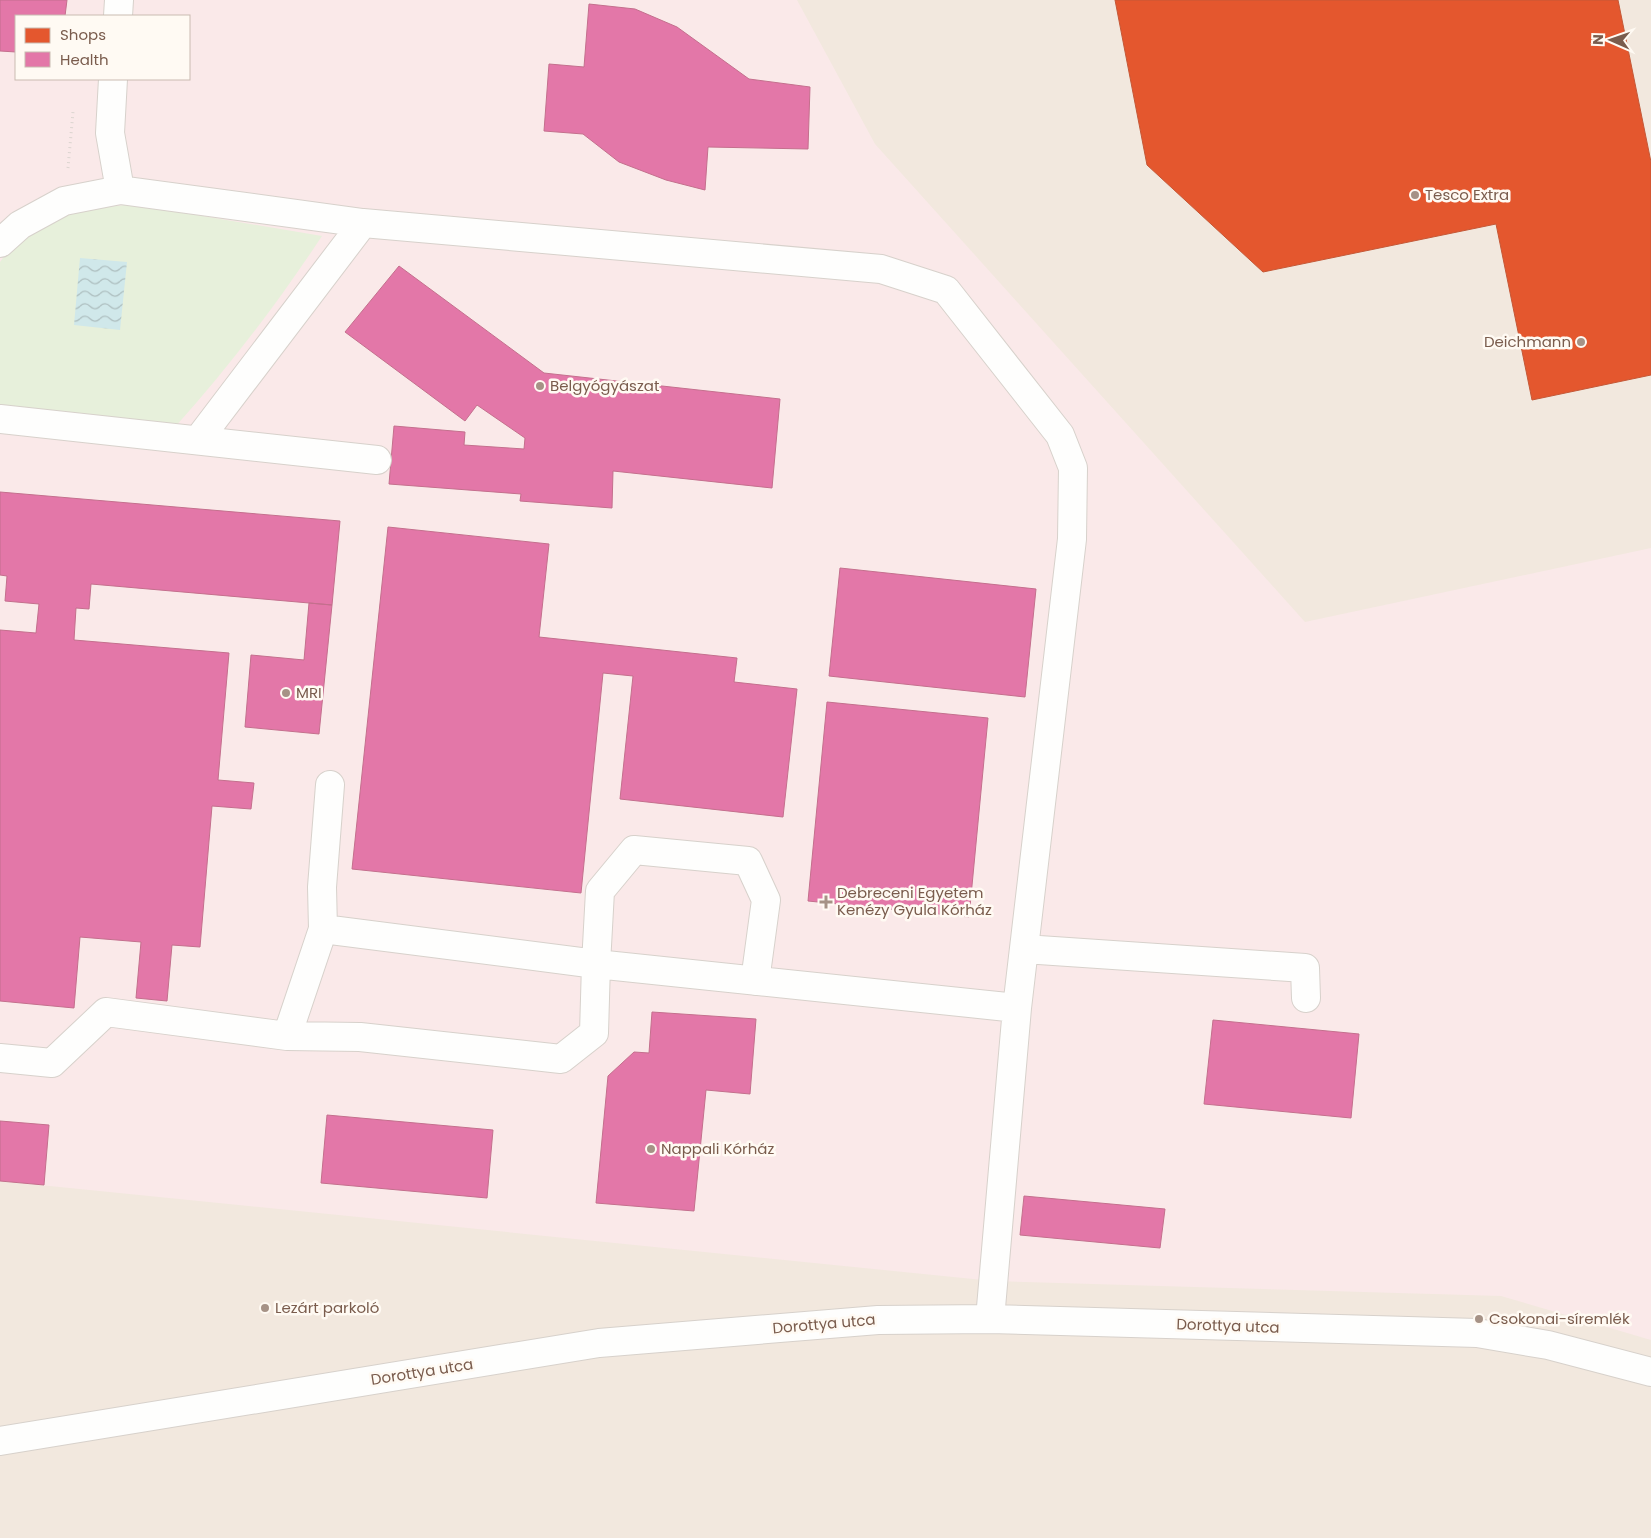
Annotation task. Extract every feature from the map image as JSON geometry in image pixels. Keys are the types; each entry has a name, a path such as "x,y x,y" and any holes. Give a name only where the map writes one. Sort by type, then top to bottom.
{"street":[{"path":"118,15 119,0"},
{"path":"113,80 110,133 120,190"},
{"path":"0,243 20,225 64,201 120,190 363,224 881,270 946,290 1060,435 1073,468 1072,539 1017,1008 990,1319"},
{"path":"198,440 363,224"},
{"path":"0,419 377,460"},
{"path":"287,1036 323,929 322,887 330,785"},
{"path":"0,1058 52,1063 106,1012 287,1036 360,1037 561,1059 594,1033 600,891 634,850 748,861 766,900 755,981"},
{"path":"323,929 596,964 1017,1008"},
{"path":"1024,949 1305,968 1306,998"},
{"name":"Dorottya utca","path":"0,1441 599,1343 878,1320 990,1319 1477,1334 1548,1345 1651,1372"}],"path":[{"path":"64,201 73,112"}],"shaded area":[{"name":"Debreceni Egyetem Kenézy Gyula Kórház","path":"0,0 1651,0 1651,1538 0,1538"},
{"name":"Debreceni Egyetem Kenézy Gyula Kórház","path":"0,0 797,0 875,144 1305,622 1651,548 1651,1340 1501,1296 993,1281 0,1181"}],"green space":[{"path":"132,204 322,236 252,334 175,427 0,407 0,262 13,244 67,212"}],"water":[{"path":"80,258 127,262 120,330 74,325"}],"building: Shops":[{"name":"Tesco Extra","path":"1115,0 1618,0 1651,162 1651,375 1532,400 1496,224 1263,272 1147,165"}],"building: Health":[{"path":"0,0 67,0 65,15 15,15 15,52 0,51"},
{"path":"589,4 635,9 677,27 749,79 810,87 808,149 708,147 705,190 666,180 619,162 583,134 544,131 549,64 584,67"},
{"name":"Belgyógyászat","path":"399,266 544,373 780,399 772,488 613,471 612,508 520,501 521,494 389,484 394,426 465,432 464,445 524,449 525,438 477,405 465,421 345,332"},
{"path":"0,492 340,521 332,605 91,584 89,609 76,608 74,640 229,653 218,780 254,783 251,809 212,806 200,947 172,945 167,1001 136,998 141,942 80,937 74,1008 0,1001 0,630 36,633 39,604 5,601 7,576 0,575"},
{"path":"388,527 549,544 539,637 737,658 734,682 797,689 783,817 620,799 633,676 603,673 581,893 352,869"},
{"path":"840,568 1036,589 1025,697 829,676"},
{"name":"MRI","path":"309,603 332,605 319,734 245,727 251,655 304,660"},
{"path":"827,702 988,718 969,917 808,901"},
{"name":"Nappali Kórház","path":"652,1012 756,1019 750,1094 706,1090 694,1211 596,1203 608,1076 634,1052 649,1053"},
{"path":"1213,1020 1359,1034 1351,1118 1204,1104"},
{"path":"327,1115 493,1130 487,1198 321,1183"},
{"path":"0,1121 49,1125 44,1185 0,1181"},
{"path":"1024,1196 1165,1209 1160,1248 1020,1235"}],"place":[{"name":"Tesco Extra","path":"1415,195"},
{"name":"Deichmann","path":"1581,342"},
{"name":"Belgyógyászat","path":"540,386"},
{"name":"MRI","path":"286,693"},
{"name":"Debreceni Egyetem Kenézy Gyula Kórház","path":"826,902"},
{"name":"Nappali Kórház","path":"651,1149"},
{"name":"Lezárt parkoló","path":"265,1308"},
{"name":"Csokonai-síremlék","path":"1479,1319"}]}
